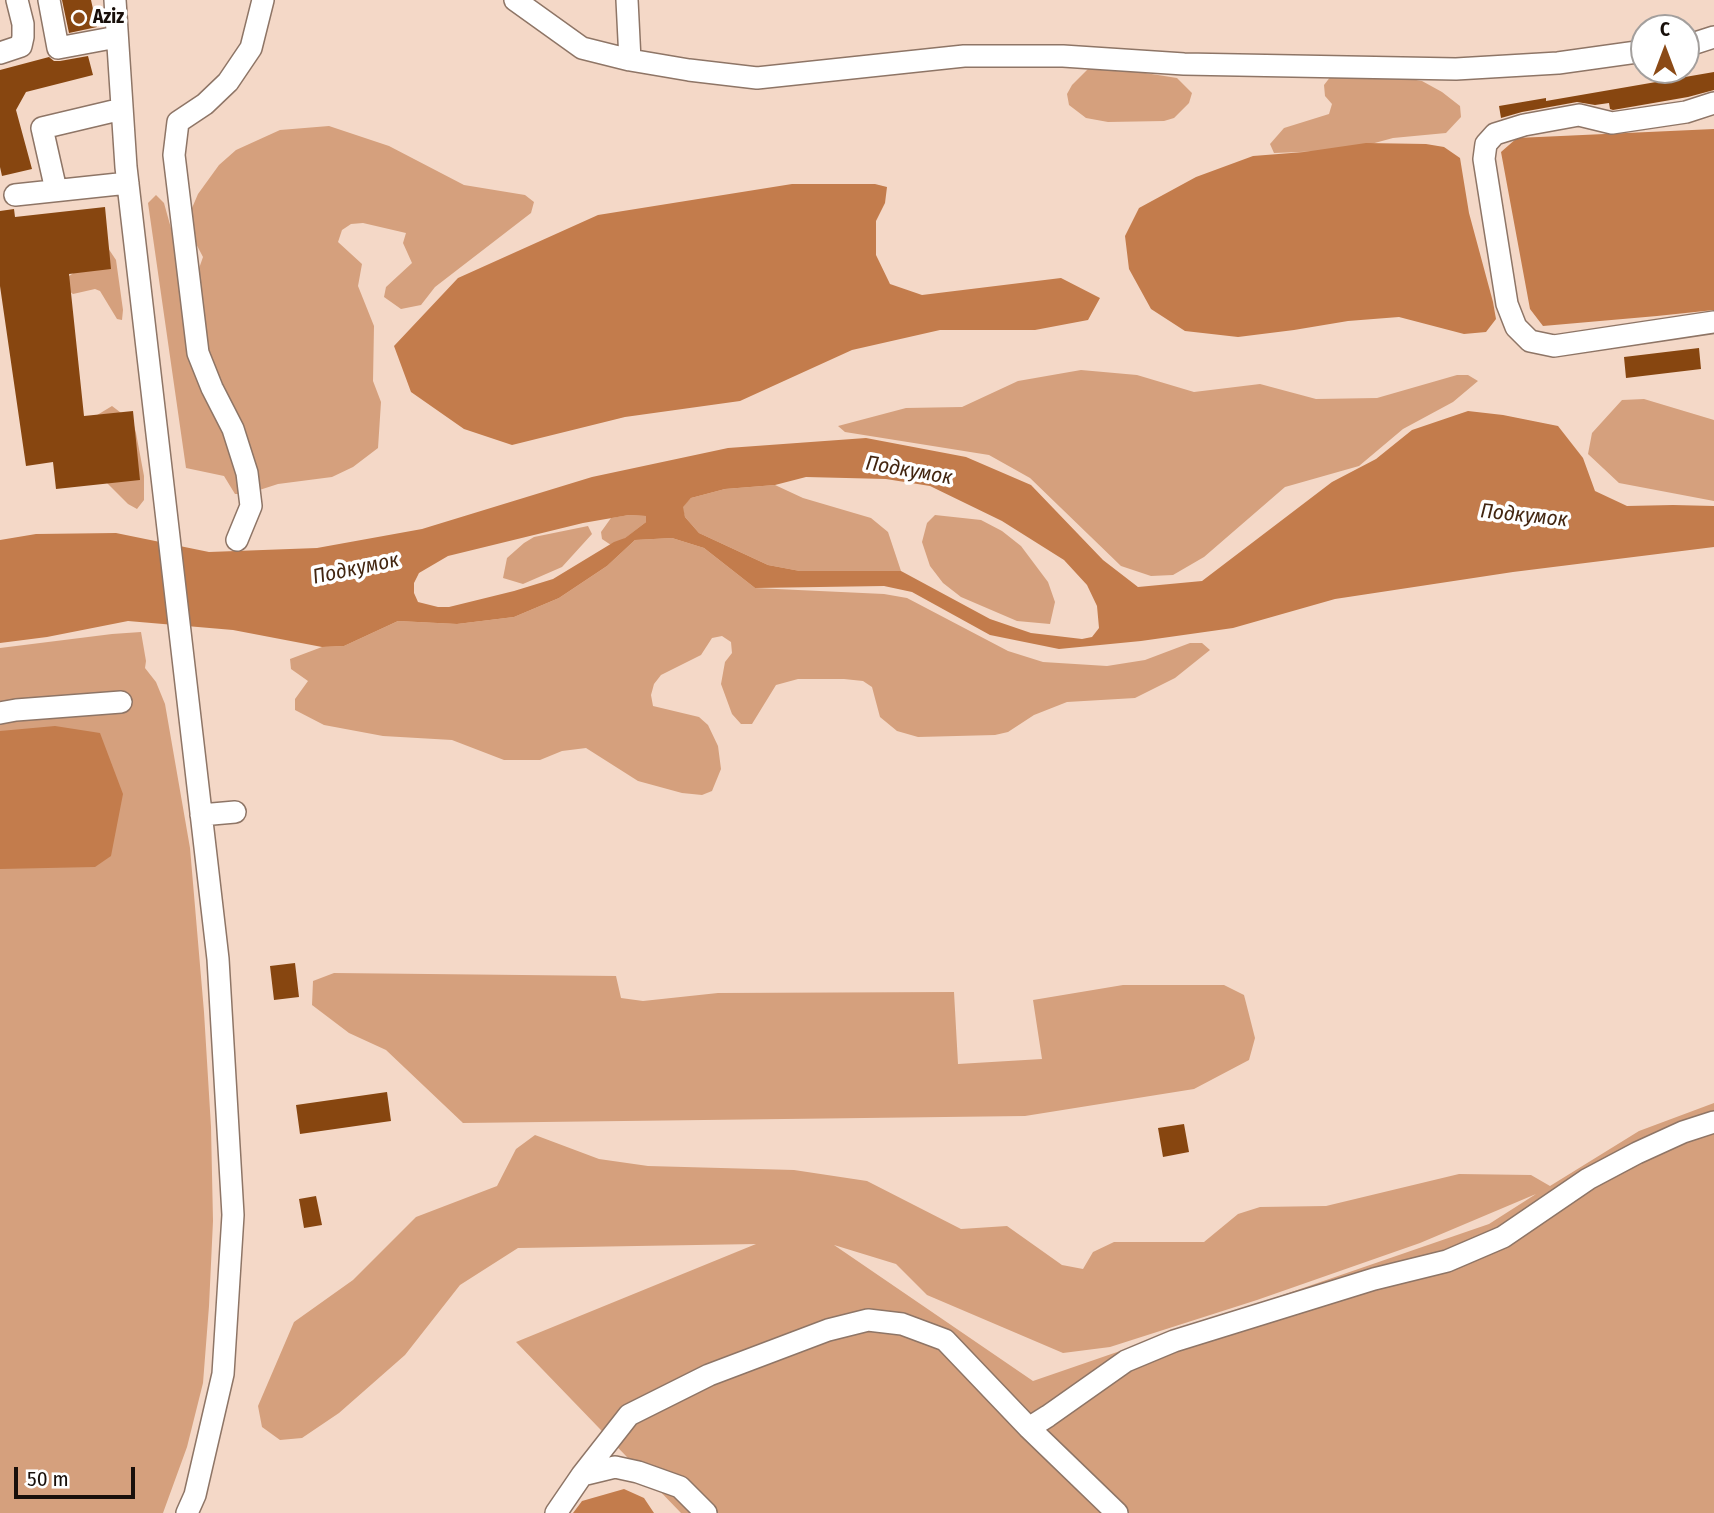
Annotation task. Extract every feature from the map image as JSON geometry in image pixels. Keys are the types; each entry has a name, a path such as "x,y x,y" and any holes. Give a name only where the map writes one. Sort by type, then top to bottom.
{"street":[{"path":"0,53 21,46 23,24 16,0"},
{"path":"49,0 58,48 117,37"},
{"path":"115,0 128,183 218,958 233,1215 223,1374 195,1495 187,1513"},
{"path":"237,540 251,506 247,473 233,429 198,353 174,155 178,122 205,104 228,82 251,48 263,0"},
{"path":"515,0 582,48 689,70 757,78 964,56 1063,56 1184,64 1456,69 1558,63 1630,53"},
{"path":"627,0 631,60"},
{"path":"1714,103 1686,111 1612,122 1579,115 1524,125 1495,134 1486,144 1484,159 1507,304 1516,327 1530,341 1554,346 1714,322"},
{"path":"56,190 42,128 122,109"},
{"path":"15,195 128,183"},
{"path":"0,713 121,702"},
{"path":"201,816 235,812"},
{"path":"1028,1428 1126,1361 1174,1341 1374,1279 1447,1261 1503,1237 1588,1179 1637,1153 1683,1132 1714,1122"},
{"path":"556,1513 629,1415 709,1375 828,1330 869,1320 902,1324 945,1340 1028,1428 1117,1513"},
{"path":"582,1475 615,1467 638,1472 680,1487 706,1513"}],"shaded area":[{"path":"1088,69 1126,70 1177,78 1192,93 1189,103 1174,118 1164,121 1108,122 1086,118 1069,105 1067,94"},
{"path":"1364,71 1422,81 1460,106 1461,117 1446,133 1393,138 1349,150 1274,153 1270,144 1284,128 1329,114 1332,104 1325,96 1324,85 1331,76"},
{"path":"329,126 389,146 464,185 525,195 534,202 531,213 435,287 421,305 401,309 384,297 386,287 412,263 403,243 406,233 363,223 351,224 342,230 338,242 362,264 358,286 374,326 373,381 381,402 378,448 353,467 332,477 278,484 247,494 235,494 224,476 186,468 148,203 156,195 164,203 182,268 196,277 203,257 192,236 189,215 198,194 219,165 236,150 280,130"},
{"path":"104,242 116,260 122,320 117,319 100,291 95,289 73,294 61,285 63,280 96,258"},
{"path":"1081,370 1137,375 1194,392 1260,384 1316,399 1377,398 1457,375 1468,375 1478,381 1453,402 1403,429 1359,466 1285,487 1204,557 1173,575 1151,576 1121,566 1030,478 989,455 845,432 838,426 906,408 962,407 1018,381"},
{"path":"1644,399 1714,420 1714,501 1619,483 1588,454 1592,433 1622,400"},
{"path":"112,406 133,422 136,433 144,476 144,500 137,509 128,504 97,473 84,423"},
{"path":"775,485 803,498 871,518 888,532 901,571 800,571 768,565 699,533 685,517 682,507 691,498 725,489"},
{"path":"935,515 981,520 1002,531 1021,546 1048,582 1055,602 1050,624 1017,621 961,597 943,583 930,566 922,542 927,523"},
{"path":"647,516 646,522 624,539 611,545 602,539 601,532 611,518"},
{"path":"588,526 592,534 562,567 523,584 503,578 507,558 524,543 534,537"},
{"path":"672,538 704,548 755,588 884,594 907,598 1008,651 1043,662 1107,666 1145,660 1190,643 1202,643 1210,650 1175,678 1135,698 1067,702 1034,715 1008,732 995,735 918,737 897,731 880,717 872,687 863,681 844,679 798,679 776,685 752,724 741,724 732,714 721,684 725,662 732,653 731,642 722,636 712,638 701,655 661,675 654,684 651,695 653,706 699,717 708,725 718,746 721,769 712,791 702,795 682,793 638,781 586,748 562,751 540,760 504,760 452,740 383,736 324,725 295,710 295,699 308,681 291,669 290,659 322,647 344,646 398,621 457,624 514,617 559,598 607,566 635,540"},
{"path":"141,632 145,668 156,682 165,704 190,848 204,1012 213,1221 203,1383 187,1447 163,1513 0,1513 0,648"},
{"path":"334,973 616,976 621,998 643,1001 718,993 954,992 958,1064 1042,1059 1033,1000 1123,985 1224,985 1244,995 1255,1038 1249,1060 1194,1089 1025,1116 463,1123 386,1050 349,1033 312,1005 313,981"},
{"path":"1714,1103 1714,1513 681,1513 516,1342 756,1244 518,1248 460,1285 405,1355 339,1413 302,1438 280,1440 262,1427 258,1406 294,1322 353,1280 416,1217 497,1186 516,1149 535,1135 599,1159 648,1166 794,1170 867,1181 961,1229 1007,1226 1062,1265 1083,1269 1093,1252 1114,1242 1204,1242 1238,1214 1260,1207 1326,1206 1459,1174 1531,1175 1550,1186 1639,1131","holes":["1536,1194 1489,1224 1033,1381 834,1245 896,1264 927,1295 1063,1353 1110,1347 1257,1300 1420,1243"]}],"water":[{"path":"1714,129 1714,310 1543,326 1530,309 1501,152 1517,138"},
{"path":"1366,143 1426,144 1444,147 1460,158 1469,213 1496,319 1486,332 1464,334 1399,317 1348,321 1238,337 1185,331 1151,309 1129,269 1125,236 1139,208 1196,177 1253,156"},
{"path":"792,184 875,184 887,187 885,203 876,221 876,255 890,284 922,295 1061,278 1100,298 1088,320 1035,330 940,330 852,350 740,401 625,417 512,445 464,429 411,392 394,346 458,278 598,215"},
{"name":"Подкумок","path":"1468,411 1558,426 1583,458 1595,491 1627,506 1714,506 1714,547 1513,572 1335,599 1233,628 1059,649 990,635 912,592 884,586 755,588 704,548 672,538 635,540 607,566 559,598 514,617 457,624 398,621 344,646 322,647 233,630 128,621 0,643 0,540 36,534 116,533 209,552 317,548 422,529 592,477 728,448 866,438 966,457 1031,485 1103,560 1138,587 1202,581 1332,482 1376,459 1412,430","holes":["806,477 886,479 930,486 1002,521 1064,560 1087,585 1097,606 1099,628 1092,637 1082,639 1031,633 990,619 901,571 800,571 768,565 699,533 685,517 683,507 691,498 725,489 775,485","629,515 646,516 646,522 625,538 553,579 449,607 418,602 414,593 414,583 419,573 448,556 583,523"]},
{"path":"55,726 100,733 123,794 111,856 95,867 0,869 0,731"},
{"path":"624,1489 644,1498 654,1513 573,1513 582,1501"}],"building":[{"path":"62,0 91,0 97,27 69,33"},
{"path":"88,56 93,75 26,92 16,110 32,169 2,176 0,70 49,57 60,61"},
{"path":"1714,72 1714,90 1613,110 1610,109 1609,103 1595,105 1577,102 1501,118 1499,106 1644,84 1700,84 1700,74"},
{"path":"105,207 111,269 69,274 84,416 133,411 140,480 56,489 53,462 26,466 0,286 0,211 14,209 15,217"},
{"path":"1699,348 1701,369 1626,378 1624,357"},
{"path":"295,963 299,997 274,1000 270,966"},
{"path":"387,1092 391,1121 300,1134 296,1105"},
{"path":"1184,1124 1189,1152 1163,1157 1158,1128"},
{"path":"316,1196 322,1225 304,1228 299,1199"}],"place":[{"name":"Aziz","path":"79,18"}]}
